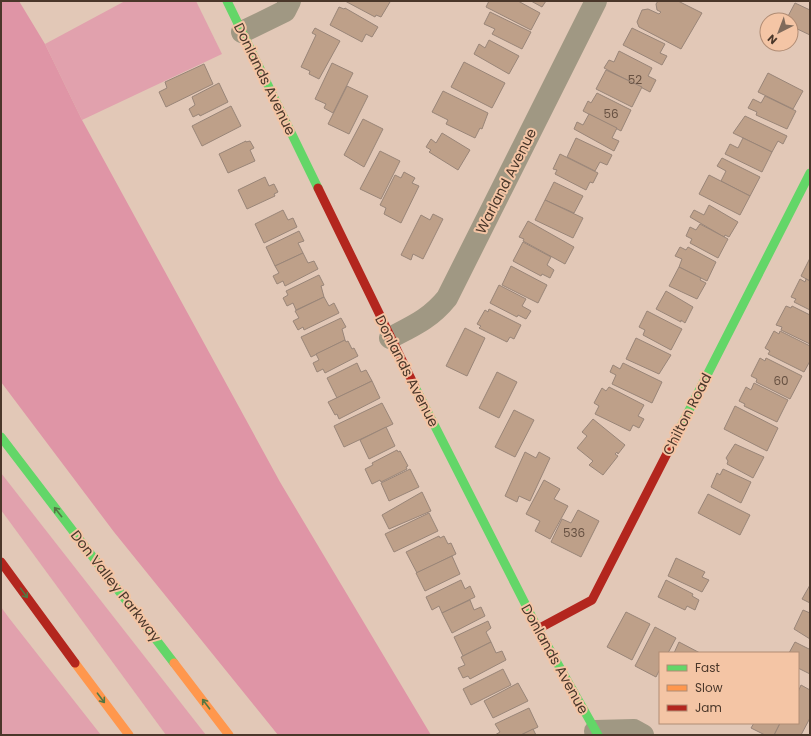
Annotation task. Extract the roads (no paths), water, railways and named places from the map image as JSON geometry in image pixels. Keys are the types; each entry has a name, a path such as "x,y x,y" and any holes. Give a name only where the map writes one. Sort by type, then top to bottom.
{"main road":[{"name":"Donlands Avenue","path":"227,1 390,338 538,629 597,733"},
{"name":"Chilton Road","path":"538,629 592,600 810,173"},
{"name":"Don Valley Parkway","path":"1,438 230,735"},
{"path":"1,562 129,735"}],"street":[{"path":"242,32 284,11 290,1"},
{"name":"Warland Avenue","path":"390,338 420,323 435,312 447,298 596,1"},
{"path":"597,733 634,730 643,735"}]}
